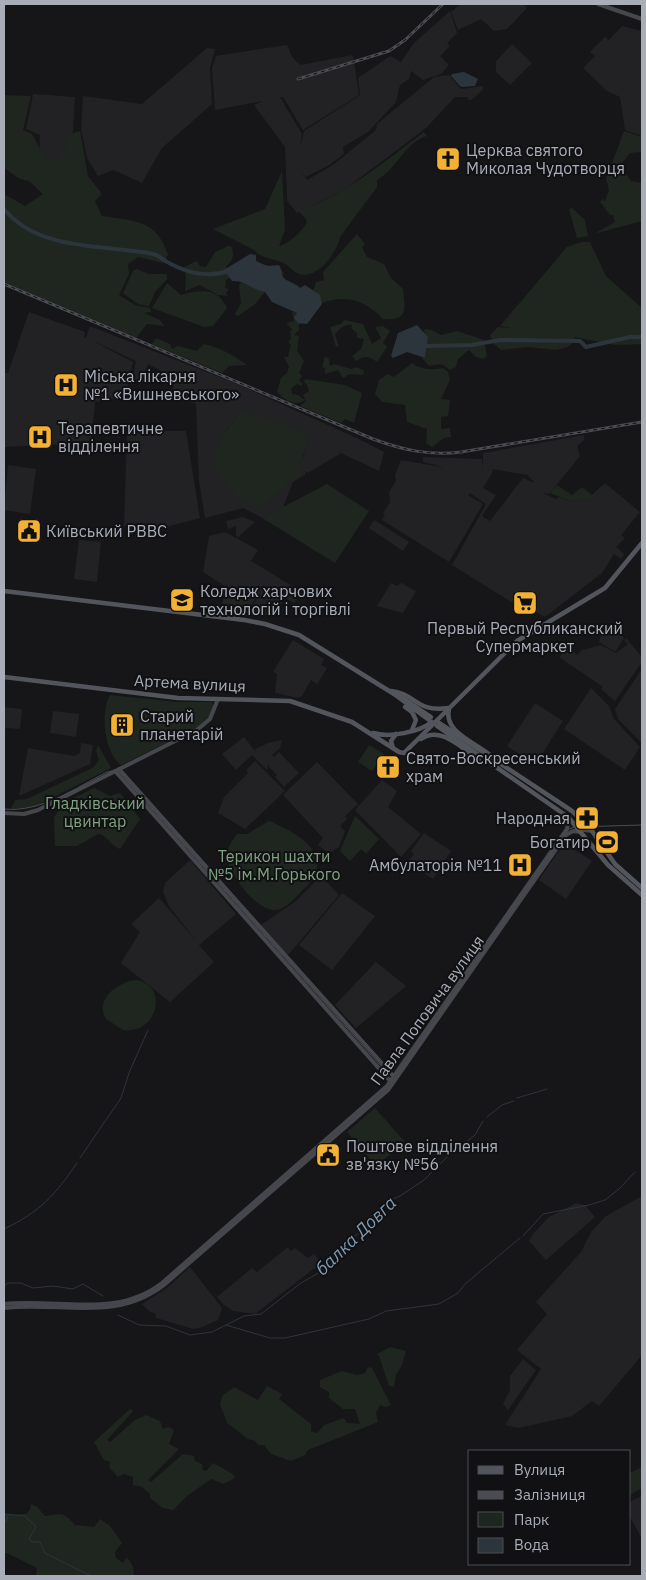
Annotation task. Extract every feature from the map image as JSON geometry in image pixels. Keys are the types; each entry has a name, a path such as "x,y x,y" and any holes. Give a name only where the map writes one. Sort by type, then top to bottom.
{"main road":[{"path":"598,4 642,19"},
{"name":"Артема вулиця","path":"369,732 382,735 426,727 449,708 517,641 604,588 642,543"},
{"path":"4,591 244,620 280,628 299,635 388,690 415,716 416,722 412,731 418,735 417,740"},
{"name":"Артема вулиця","path":"4,677 169,698 290,701 352,722 393,748"},
{"path":"388,690 398,691 430,709 449,708 447,720 451,727 494,759 562,803 592,831 618,870 642,894"},
{"path":"394,697 398,695 430,718"},
{"path":"4,813 24,814 38,810 202,727 212,716 218,699"},
{"name":"Артема вулиця","path":"413,745 443,713"},
{"path":"494,759 438,724 488,763 568,817 582,831 610,866 642,888"},
{"path":"398,733 392,741 393,748 404,752 431,735 441,736 488,763"},
{"path":"117,770 395,1078"},
{"path":"117,770 392,1083"},
{"name":"Павла Поповича вулиця","path":"20,1304 106,1305 131,1302 151,1292 392,1083 569,825 568,817"},
{"path":"563,834 574,829 592,831"},
{"name":"Павла Поповича вулиця","path":"395,1078 566,835 573,831 582,831"},
{"path":"610,866 615,864"},
{"path":"4,1304 20,1304"},
{"path":"4,1308 20,1304"}],"shaded area":[{"path":"461,4 523,4 527,8 507,29 494,31 481,19 458,30 451,12"},
{"path":"450,11 457,33 447,43 450,46 440,56 449,65 441,74 423,80 411,71 409,79 400,85 396,102 368,132 343,147 344,154 329,165 306,177 302,173 307,180 333,165 376,130 377,124 434,77 449,75 461,89 483,86 483,90 470,101 467,97 455,97 426,128 344,190 297,213 287,201 285,147 254,105 263,101 215,110 212,68 216,56 287,45 292,57 300,65 353,55 359,95 303,130 283,97 280,97 302,134 300,147 304,131 360,95 358,78 390,56 401,62 413,44"},
{"path":"622,26 642,31 642,136 625,130 620,97 607,91 583,68 595,56 590,52 605,37 609,40"},
{"path":"512,44 532,63 510,85 496,72 496,61"},
{"path":"207,48 215,49 210,68 212,104 162,148 142,183 113,170 98,176 87,158 81,129 83,96 142,104"},
{"path":"33,94 75,97 71,162 39,160 40,135 26,129"},
{"path":"29,312 85,332 84,337 86,338 90,326 237,384 384,452 379,471 341,453 308,473 305,471 306,474 293,482 283,507 263,518 243,508 205,518 199,481 196,404 171,396 176,378 148,364 141,384 132,380 136,361 91,340 133,362 125,397 95,402 91,443 4,447 4,373 8,373","holes":["238,415 305,453 298,464 222,437"]},
{"path":"127,431 186,431 200,518 159,529 124,526"},
{"path":"584,435 584,440 577,446 580,456 549,494 543,493 556,499 559,497 571,501 588,499 592,501 606,484 640,512 621,535 625,538 616,547 624,554 621,559 614,554 602,573 545,617 529,608 533,603 523,596 520,601 515,598 513,603 452,565 486,504 470,493 468,495 483,504 449,562 382,520 385,515 383,513 390,502 389,492 396,481 395,475 401,460 436,466 444,470 436,465 423,462 423,457 482,459 483,469 483,453","holes":["492,469 528,475 534,483 523,478 490,521 482,516 496,495 483,488 493,471"]},
{"path":"8,465 36,469 30,514 4,510"},
{"path":"243,517 255,522 238,537 236,536 236,526 228,529 226,521"},
{"path":"374,520 409,542 403,551 369,528"},
{"path":"225,532 258,550 251,561 302,592 294,603 285,598 273,617 261,614 251,608 263,588 252,604 203,572 209,536"},
{"path":"79,540 101,542 97,582 74,579"},
{"path":"391,583 397,586 401,583 416,591 403,613 377,606"},
{"path":"616,628 624,638 615,652 599,642 602,631"},
{"path":"626,638 641,656 642,662 615,701 601,689 603,687 559,657 569,647 577,655 582,650 601,645 616,653 628,644 624,641"},
{"path":"293,640 324,659 321,665 327,668 317,684 311,680 302,696 298,698 275,693 277,674 273,672"},
{"path":"642,669 642,696 638,693 642,697 642,743 618,719 615,709"},
{"path":"591,688 609,706 614,719 640,747 625,770 564,729"},
{"path":"535,703 563,721 537,762 533,763 507,746"},
{"path":"4,707 22,709 20,729 4,728"},
{"path":"53,711 79,714 76,737 50,733"},
{"path":"244,737 254,750 268,743 282,740 280,748 272,755 274,757 279,752 299,773 284,787 275,777 277,775 269,767 269,763 267,770 252,755 236,770 222,754"},
{"path":"81,743 93,745 90,764 19,796 28,748 74,756 80,753"},
{"path":"255,761 285,791 245,829 218,813 224,797 248,773 246,770"},
{"path":"317,762 358,804 345,816 347,819 340,826 345,831 339,847 329,854 318,845 323,838 283,795"},
{"path":"382,780 397,791 388,807 421,834 401,857 355,810"},
{"path":"424,833 451,851 433,879 407,862 414,854 411,851"},
{"path":"564,843 592,861 566,899 539,880"},
{"path":"190,860 236,914 199,945 214,962 170,1002 121,963 140,932 131,924 159,898 197,942 169,906 163,892 165,883"},
{"path":"321,876 339,895 289,954 285,954 261,925 296,901"},
{"path":"342,893 375,916 332,970 299,945"},
{"path":"376,962 406,986 356,1028 335,1005"},
{"path":"642,1196 642,1355 599,1406 592,1401 572,1416 519,1428 505,1425 541,1369 517,1350 547,1314 536,1302 581,1252 591,1232 606,1216"},
{"path":"576,1203 585,1205 595,1217 546,1260 529,1241 549,1217"},
{"path":"288,1247 290,1251 295,1248 308,1258 314,1254 323,1264 312,1270 255,1314 233,1311 217,1297 252,1268 257,1272"},
{"path":"190,1267 222,1308 218,1320 193,1329 156,1318 155,1313 150,1312 142,1304 167,1288"},
{"path":"523,1359 536,1370 508,1410 503,1404 510,1390 510,1376"},
{"path":"642,1496 642,1539 631,1519 631,1502"}],"green space":[{"path":"4,95 31,96 23,130 32,134 46,160 58,160 65,151 67,135 80,131 88,176 102,194 95,201 102,216 134,221 150,228 157,234 168,255 163,263 138,257 128,264 129,274 119,295 135,305 150,308 151,312 144,313 160,320 164,326 147,324 136,338 4,282 4,194 25,206 43,194 29,181 20,179 4,168"},
{"path":"624,131 642,137 642,152 630,153 622,163 623,170 631,181 642,183 642,221 594,234 615,222 613,215 610,215 600,202 602,199 605,201 609,190 606,179"},
{"path":"424,132 427,136 413,144 377,180 377,187 340,237 335,250 319,270 304,275 297,273 283,263 256,253 254,250 213,229 265,209 282,171 285,230 279,246 282,245 306,225 307,221 299,211 333,196 349,186"},
{"path":"572,208 585,220 588,236 577,238 569,209"},
{"path":"357,234 365,244 362,247 367,257 384,264 391,278 403,289 404,312 401,316 383,319 370,308 356,301 340,299 322,303 311,297 316,282 324,280 323,272"},
{"path":"581,242 590,242 606,276 642,308 642,344 616,345 574,337 576,340 568,347 556,350 527,347 501,350 494,344 490,335 498,327 511,328 500,326 567,247"},
{"path":"231,246 233,255 226,267 231,277 226,280 225,288 229,289 226,293 228,296 218,295 200,285 185,291 186,278 184,267 197,261 200,266 206,267 215,252"},
{"path":"266,265 282,270 284,274 279,275 255,304 238,316 235,314 241,303 239,285 246,277"},
{"path":"137,269 148,274 167,274 167,279 155,292 149,306 138,304 123,293 133,271"},
{"path":"167,283 181,295 202,291 214,293 219,296 227,308 213,326 204,327 152,308"},
{"path":"292,312 299,313 303,323 299,324 299,330 294,335 299,336 297,351 304,361 299,373 302,376 299,381 303,384 300,386 298,383 291,389 292,394 298,395 305,400 297,403 286,400 277,392 281,378 287,373 289,367 284,357 290,357 288,356 291,345 288,342 291,339 290,332 292,329 286,323 294,321"},
{"path":"344,320 363,324 372,344 381,338 375,327 383,326 390,331 383,343 387,347 377,362 367,357 356,361 352,356 361,349 364,339 357,338 357,333 351,328 352,325 345,326 336,333 339,346 336,347 330,327 341,324"},
{"path":"424,329 432,330 441,335 457,331 484,340 487,356 484,359 476,357 469,350 458,359 456,367 449,370 447,367 438,364 429,366 422,358 425,358 426,350"},
{"path":"156,338 170,344 172,349 178,346 197,351 204,344 227,352 247,365 229,366 222,373 152,344"},
{"path":"325,356 329,359 330,366 334,364 351,369 357,367 364,371 363,375 350,374 343,378 338,370 325,374 325,368 322,367"},
{"path":"412,363 427,369 443,368 448,372 450,380 441,399 450,400 448,416 441,417 441,429 450,428 451,437 444,438 432,447 426,443 427,429 407,422 405,405 382,402 375,394 379,380 388,374 394,377"},
{"path":"305,379 345,385 362,393 354,423 345,419 341,423 300,406 306,401 303,395 309,391 304,382"},
{"path":"245,412 303,431 306,440 305,452 298,464 304,470 260,508 238,498 216,470 215,452 222,437 238,415"},
{"path":"605,483 592,501 588,499 571,501 550,493 557,485 572,495 582,487 592,495"},
{"path":"327,484 369,511 335,563 262,518"},
{"path":"230,589 253,604 250,608 259,614 258,617 221,614 223,600"},
{"path":"110,695 177,702 211,702 214,705 208,720 197,728 121,765 111,751 105,732 105,711"},
{"path":"98,745 111,768 34,807 11,809 15,800 27,799 94,767 99,760 96,751"},
{"path":"369,745 384,754 372,771 358,762"},
{"name":"Гладківський цвинтар","path":"94,788 110,796 118,793 121,794 140,819 120,849 104,836 98,834 77,846 55,846 54,817 64,803"},
{"path":"355,816 379,839 366,854 361,849 350,861 340,851"},
{"name":"Терикон шахти №5 ім.М.Горького","path":"269,821 287,829 305,841 316,857 317,867 314,877 309,884 288,905 277,910 267,909 247,893 239,883 227,860 227,851 237,834 247,834"},
{"path":"134,980 145,983 152,990 156,998 155,1008 145,1025 135,1029 123,1030 106,1019 103,1005 105,999 115,989"},
{"path":"375,1108 405,1142 376,1166 347,1132"},
{"path":"390,1347 406,1351 402,1365 396,1375 394,1387 389,1386 377,1354"},
{"path":"368,1367 372,1368 391,1405 386,1407 380,1405 376,1413 378,1422 308,1450 305,1455 291,1461 271,1454 264,1445 258,1445 255,1441 248,1439 227,1423 220,1404 222,1396 234,1387 258,1400 267,1386 282,1394 279,1399 311,1424 311,1431 317,1433 324,1425 344,1418 347,1423 360,1424 355,1409 343,1409 329,1398 329,1392 320,1387 320,1380 342,1371 357,1375 365,1373"},
{"path":"130,1409 133,1411 107,1440 110,1442 135,1420 146,1415 160,1421 163,1429 169,1427 174,1430 169,1444 179,1449 148,1480 151,1482 183,1454 194,1456 195,1461 202,1464 203,1471 207,1470 213,1463 233,1474 235,1478 223,1484 211,1479 187,1496 173,1510 163,1508 150,1498 150,1494 142,1487 133,1485 133,1477 124,1474 118,1477 109,1467 110,1462 104,1460 94,1442"},
{"path":"642,1467 642,1488 631,1494 631,1472"},
{"path":"31,1504 37,1507 45,1516 62,1514 75,1525 94,1527 100,1519 110,1526 122,1543 115,1552 116,1558 123,1563 126,1558 132,1565 134,1575 137,1576 42,1576 36,1575 37,1568 7,1553 4,1554 4,1513 8,1515 26,1514 30,1510"}],"water":[{"path":"464,72 478,79 475,86 461,87 451,76 452,74"},
{"path":"250,254 256,255 256,261 267,266 279,265 282,276 285,279 300,288 305,285 320,295 322,304 307,324 298,323 294,318 297,313 272,302 265,292 241,282 232,281 224,270"},
{"path":"417,325 428,337 425,358 407,352 393,358 391,356 398,333"}],"waterway":[{"path":"4,209 18,223 35,233 53,239 73,244 153,254 176,267 191,272 213,274 228,271"},
{"path":"424,346 472,345 500,340 580,341 586,347 630,337 642,337"},
{"path":"80,1158 121,1098 129,1073 148,1030"},
{"path":"517,1098 547,1089"},
{"name":"балка Довга","path":"487,1117 502,1105 514,1101"},
{"name":"балка Довга","path":"454,1151 475,1135 483,1121"},
{"name":"балка Довга","path":"118,1315 139,1325 166,1326 190,1335 212,1332 244,1316 261,1314 301,1283 325,1269 342,1245 359,1233 372,1215 387,1201 400,1196 424,1180 450,1154"},
{"path":"4,1229 28,1216 46,1202 77,1163"},
{"path":"523,1236 543,1214 605,1200 619,1189 635,1172"},
{"path":"226,1325 270,1338 285,1338 369,1319 386,1311 439,1304 458,1293 465,1284 520,1238"},
{"name":"балка Довга","path":"4,1286 8,1283 21,1283 33,1288 53,1286 73,1289 83,1284 103,1296"},
{"path":"4,1514 25,1516 36,1527 29,1539 32,1542 40,1542 45,1553 91,1576"},
{"path":"4,1524 8,1516"}],"tram line":[{"path":"4,809 18,809 44,803 70,792 107,772 120,773 386,1072 393,1075 403,1068 567,830 574,827 642,825"}],"railway":[{"path":"298,79 389,51 405,40 443,4"},
{"path":"4,284 373,439 406,449 427,453 461,452 642,422"}],"place":[{"name":"Церква святого Миколая Чудотворця","path":"448,159"},
{"name":"Міська лікарня №1 «Вишневського»","path":"66,385"},
{"name":"Терапевтичне відділення","path":"40,437"},
{"name":"Київський РВВС","path":"29,531"},
{"name":"Коледж харчових технологій і торгівлі","path":"182,600"},
{"name":"Первый Республиканский Супермаркет","path":"525,603"},
{"name":"Старий планетарій","path":"122,725"},
{"name":"Свято-Воскресенський храм","path":"388,767"},
{"name":"Народная","path":"587,818"},
{"name":"Богатир","path":"607,842"},
{"name":"Амбулаторія №11","path":"520,865"},
{"name":"Поштове відділення зв'язку №56","path":"328,1155"}]}
